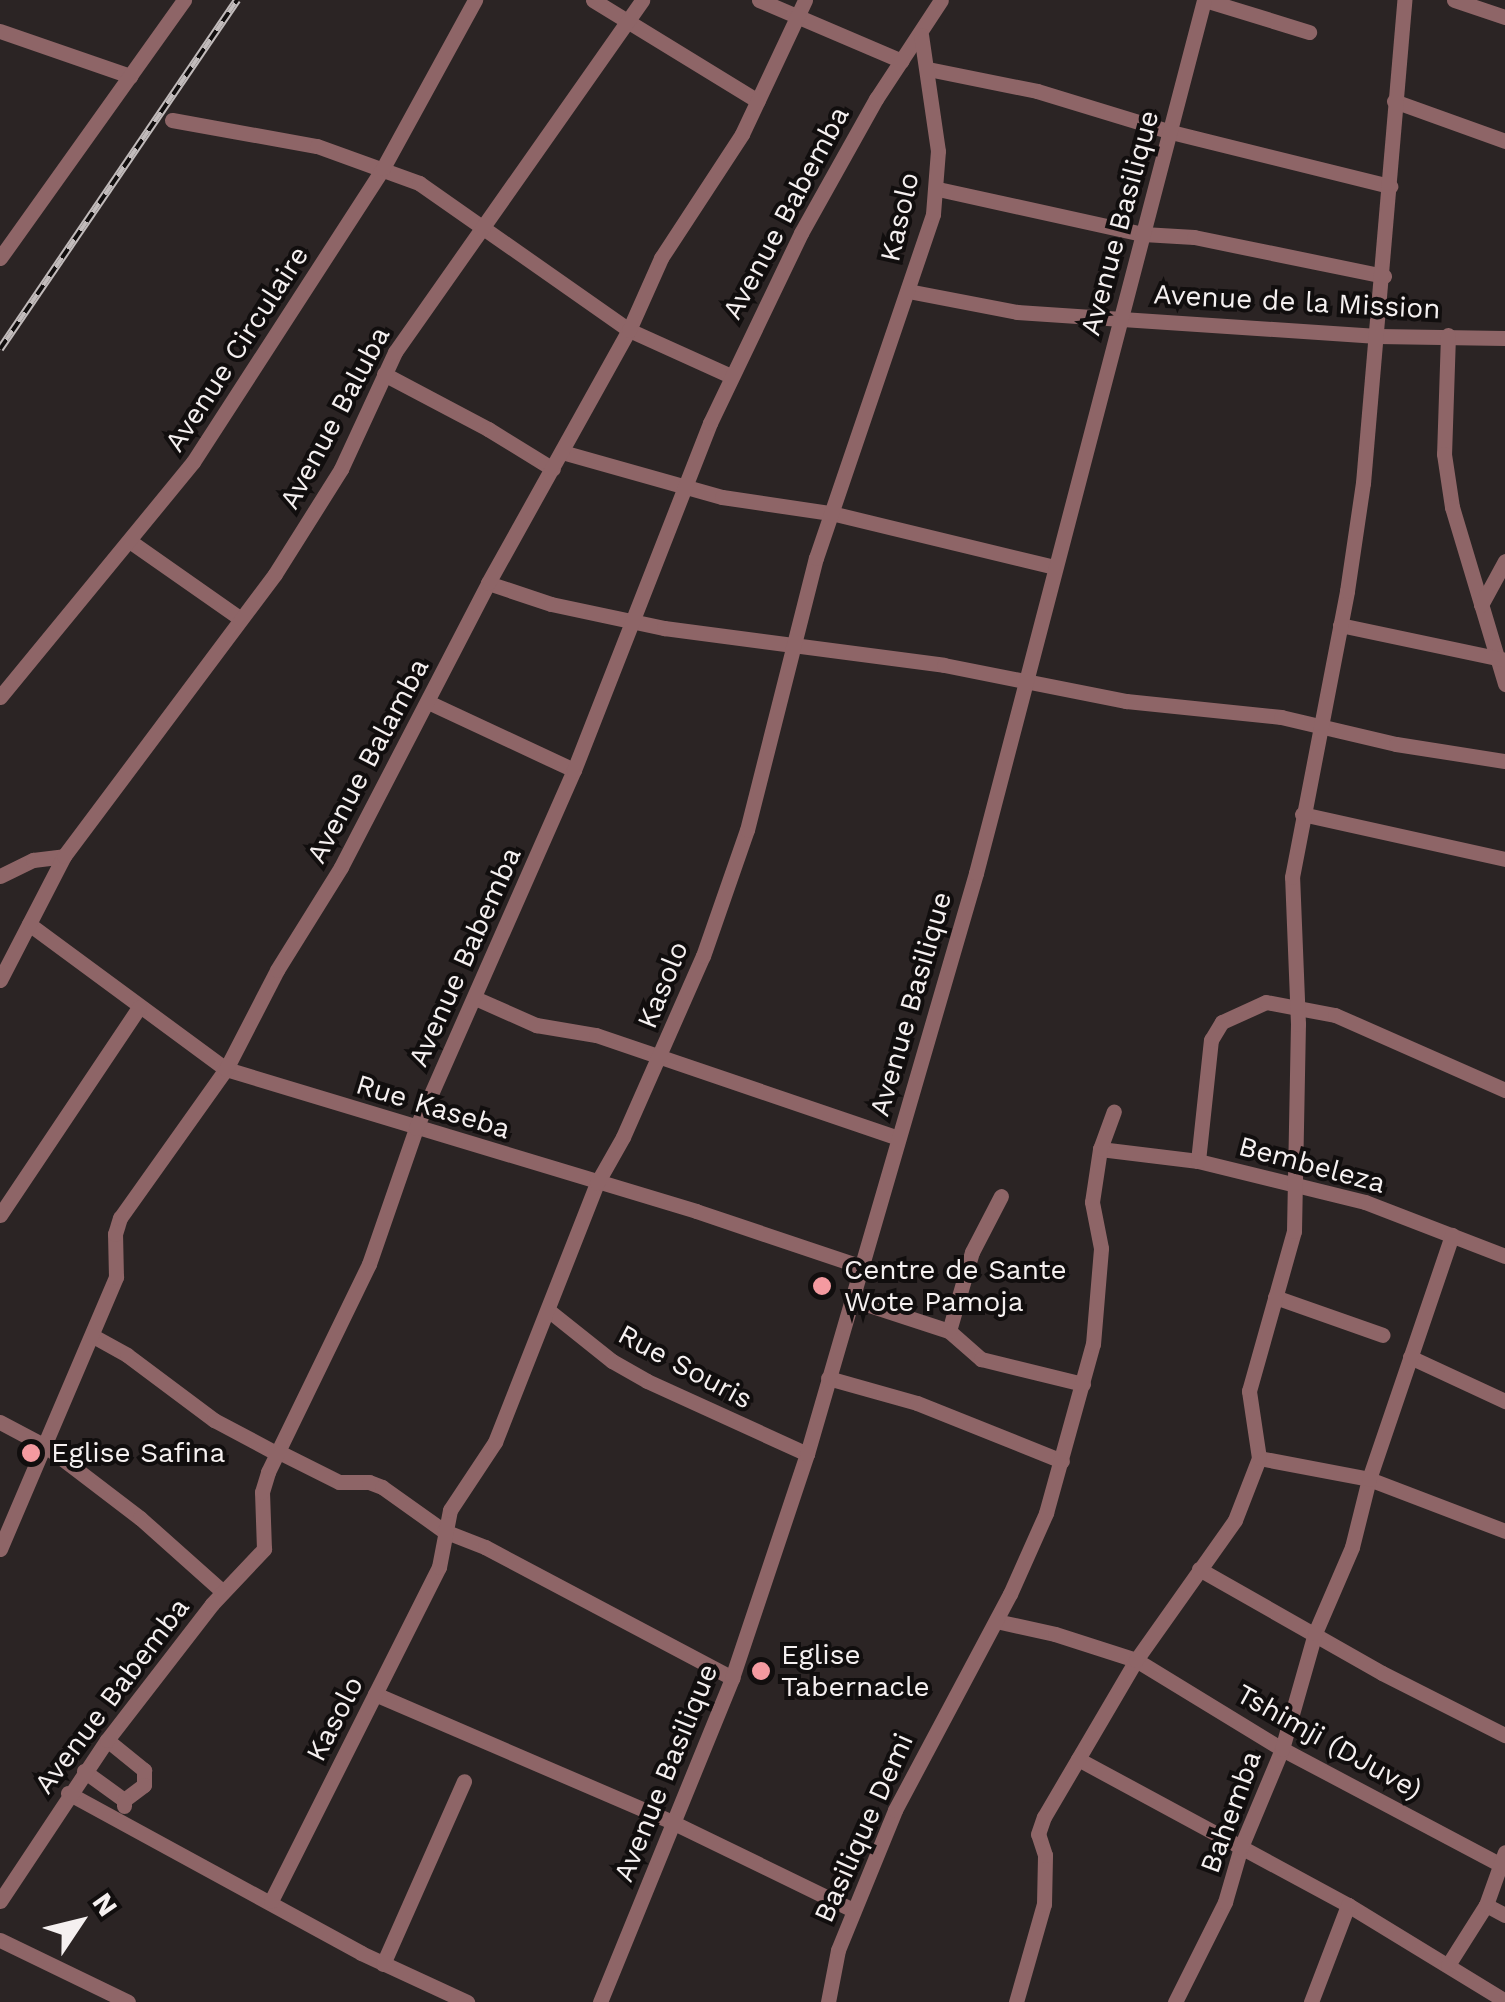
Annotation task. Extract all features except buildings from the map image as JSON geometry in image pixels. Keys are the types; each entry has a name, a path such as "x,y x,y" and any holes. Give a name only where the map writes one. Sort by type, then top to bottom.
{"street":[{"path":"0,258 7,235 184,0"},
{"name":"Avenue Circulaire","path":"0,697 132,542 193,462 383,168 475,0"},
{"path":"593,0 758,101"},
{"name":"Avenue Baluba","path":"0,980 64,856 241,619 341,468 384,374 426,307 642,0"},
{"path":"759,0 902,61"},
{"name":"Avenue Balamba","path":"0,1550 47,1448 116,1277 115,1234 120,1218 226,1069 277,970 341,867 488,583 629,330 661,258 758,101 805,0"},
{"name":"Avenue Babemba","path":"0,1901 68,1793 107,1740 223,1592 264,1550 262,1492 370,1264 416,1128 574,770 731,376 801,233 876,98 942,0"},
{"path":"1204,0 1309,32"},
{"name":"Avenue Basilique","path":"600,2002 732,1678 806,1454 976,874 1204,0"},
{"path":"1016,2002 1044,1904 1046,1855 1040,1829 1136,1660 1235,1520 1250,1492 1258,1458 1249,1391 1294,1231 1297,1004 1292,876 1363,484 1384,276 1404,0"},
{"path":"1454,0 1505,17"},
{"path":"0,30 130,76"},
{"name":"Kasolo","path":"271,1902 439,1567 450,1510 495,1442 597,1183 660,1059 703,956 747,830 792,648 832,513 938,190 928,68 921,35"},
{"path":"928,68 1037,91 1170,132 1390,186"},
{"path":"1394,101 1505,141"},
{"path":"172,120 303,142 419,182 629,330 731,376"},
{"path":"938,190 1143,234 1194,237 1384,276"},
{"name":"Avenue de la Mission","path":"908,290 1016,312 1376,336 1505,338"},
{"path":"1448,335 1444,454 1452,507 1501,659 1505,684"},
{"path":"384,374 488,429 552,469"},
{"path":"562,452 686,488 832,513 1055,567"},
{"path":"132,542 241,619"},
{"path":"1482,605 1505,560"},
{"path":"488,583 552,604 631,622 792,648 944,665 1126,701 1244,712 1505,762"},
{"path":"1340,625 1432,641 1501,659"},
{"path":"428,702 574,770"},
{"path":"1302,814 1505,859"},
{"path":"0,876 33,860 64,856"},
{"name":"Rue Kaseba","path":"28,924 226,1069 696,1210 860,1266"},
{"path":"475,998 536,1025 596,1035 898,1138"},
{"path":"1198,1160 1205,1073 1212,1040 1222,1022 1266,1002 1297,1004 1334,1014 1505,1090"},
{"path":"0,1215 139,1007"},
{"name":"Basilique Demi","path":"828,2002 838,1950 895,1810 996,1620 1046,1513 1083,1384 1100,1294 1101,1248 1092,1202 1100,1149 1114,1111"},
{"name":"Bembeleza","path":"1100,1149 1198,1160 1366,1202 1505,1256"},
{"path":"949,1331 972,1252 1000,1196"},
{"name":"Bahemba","path":"1176,2002 1225,1902 1241,1847 1282,1748 1315,1633 1352,1546 1369,1478 1452,1235"},
{"path":"1275,1297 1384,1335"},
{"path":"851,1299 949,1331 981,1359 1083,1384"},
{"name":"Rue Souris","path":"548,1310 612,1361 647,1381 806,1454"},
{"path":"94,1336 128,1355 214,1420 339,1482 358,1480 382,1487 444,1532 485,1547 732,1678"},
{"path":"1410,1356 1505,1401"},
{"path":"828,1378 917,1404 1062,1461"},
{"path":"0,1422 47,1448 172,1544 223,1592"},
{"path":"1258,1458 1369,1478 1505,1532"},
{"path":"1199,1568 1505,1735"},
{"name":"Tshimji (DJuve)","path":"996,1620 1056,1634 1136,1660 1282,1748 1502,1858"},
{"path":"375,1694 674,1823 853,1910"},
{"path":"107,1740 144,1770 144,1786 124,1800 116,1820"},
{"path":"1078,1759 1348,1905 1505,2000"},
{"path":"84,1771 124,1800"},
{"path":"382,1964 464,1780"},
{"path":"68,1793 382,1964 467,2002"},
{"path":"1448,1966 1486,1905 1502,1858"},
{"path":"1311,2002 1348,1905"},
{"path":"1486,1905 1505,1915"},
{"path":"0,1940 128,2002"}],"railway":[{"path":"0,349 237,0"}],"place":[{"name":"Centre de Sante Wote Pamoja","path":"822,1286"},
{"name":"Eglise Safina","path":"31,1453"},
{"name":"Eglise Tabernacle","path":"761,1671"}]}
